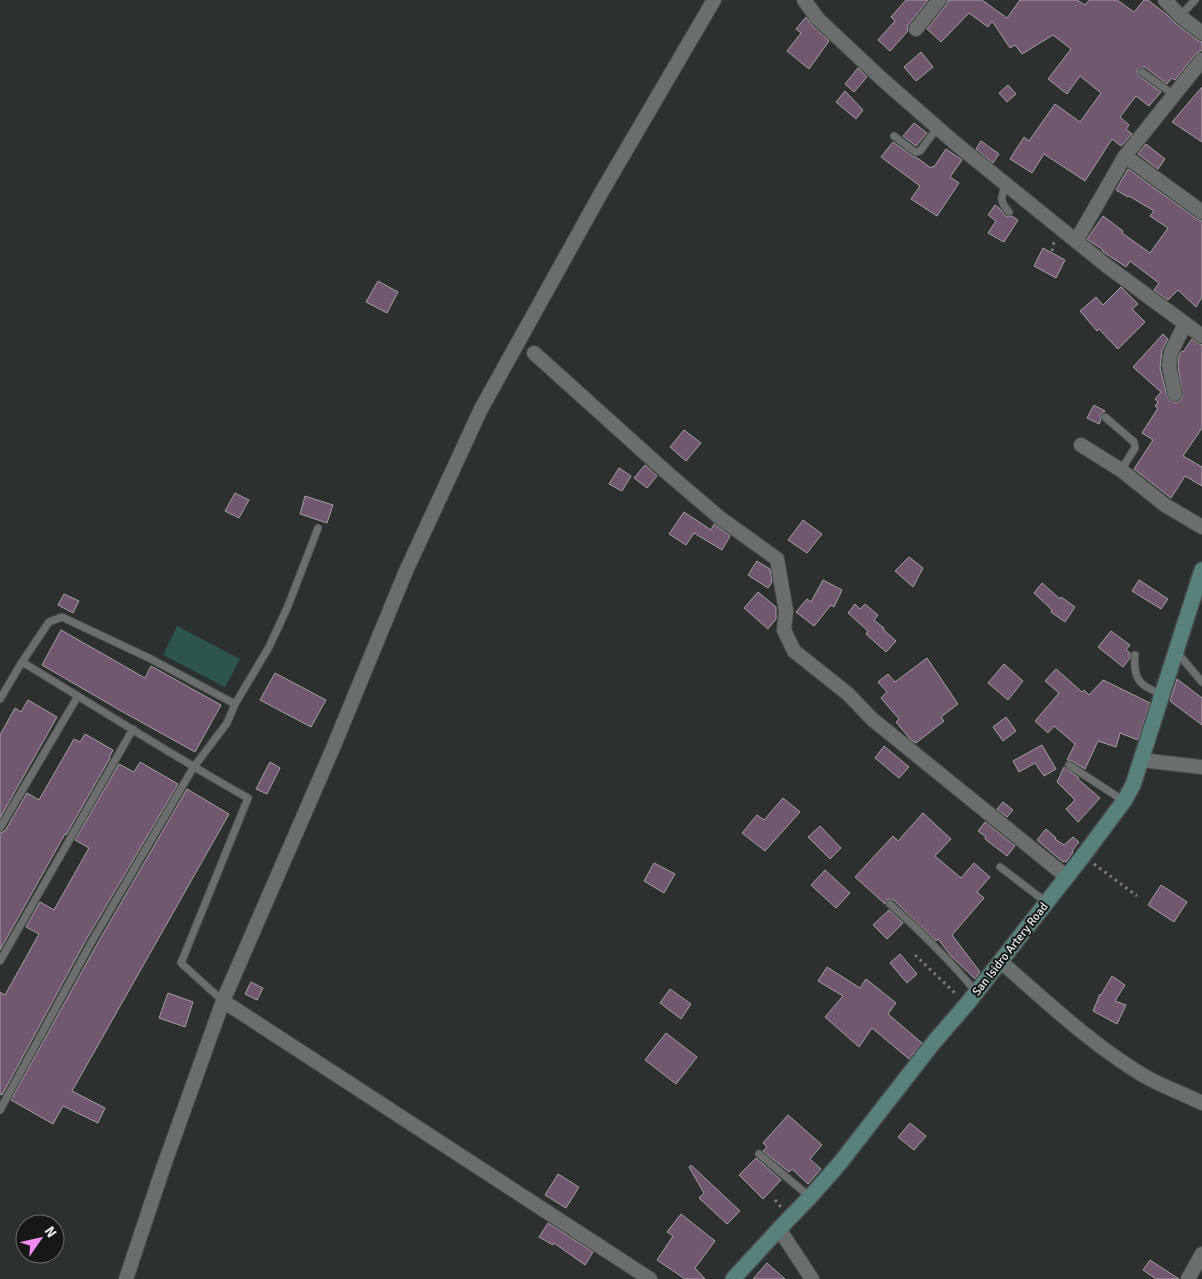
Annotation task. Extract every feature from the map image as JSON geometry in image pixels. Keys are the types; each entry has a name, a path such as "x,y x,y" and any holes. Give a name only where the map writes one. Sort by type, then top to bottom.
{"street":[{"path":"126,1279 162,1170 223,1001 333,748 406,571 481,409 601,193 714,0"},
{"path":"804,0 818,19 832,33 937,128 1107,266 1202,336"},
{"path":"916,29 939,0"},
{"path":"1165,0 1180,16 1202,33"},
{"path":"1076,241 1125,156 1202,60"},
{"path":"1125,156 1202,212"},
{"path":"1175,394 1169,366 1171,352 1185,324"},
{"path":"534,353 720,518 777,559 786,611 784,630 794,651 848,694 872,719 1067,877"},
{"path":"1080,445 1121,470 1165,505 1202,527"},
{"name":"San Isidro Artery Road","path":"733,1279 840,1163 934,1042 972,998 1067,877 1124,801 1133,785 1176,650 1198,595 1202,570"},
{"path":"1141,760 1202,767"},
{"path":"1000,961 1106,1051 1148,1078 1202,1103"},
{"path":"223,1001 650,1279"},
{"path":"779,1229 812,1279"},
{"path":"1188,1279 1202,1254"}],"lane":[{"path":"1180,16 1195,0"},
{"path":"1142,72 1174,95"},
{"path":"894,136 915,152 918,152 937,128"},
{"path":"1006,184 1001,197 1004,206 1009,212"},
{"path":"1105,417 1134,442 1135,448 1121,470"},
{"path":"0,1110 90,944 193,768 227,723 269,647 288,606 318,528"},
{"path":"0,699 49,622 62,617 151,659 236,704"},
{"path":"1176,650 1202,682"},
{"path":"1136,655 1134,669 1138,680 1149,690 1162,694"},
{"path":"22,662 133,729 193,768 248,798 181,963 223,1001"},
{"path":"0,828 78,696"},
{"path":"0,961 133,729"},
{"path":"1069,765 1124,801"},
{"path":"1000,867 1046,902"},
{"path":"890,904 962,974 972,998"},
{"path":"759,1154 810,1197"}],"path":[{"path":"1083,856 1137,896"},
{"path":"915,955 972,998"}],"green space":[{"path":"177,626 240,659 225,687 163,655"}],"building":[{"path":"906,0 928,0 907,27 908,31 890,51 878,40 895,21 891,17"},
{"path":"948,0 982,0 1007,18 1020,0 1077,0 1085,5 1089,0 1117,0 1134,12 1144,0 1148,0 1175,23 1202,42 1202,50 1195,55 1175,80 1172,78 1167,84 1145,67 1138,69 1139,76 1161,92 1149,106 1136,96 1120,117 1129,125 1126,129 1132,134 1121,146 1112,139 1085,181 1044,154 1032,173 1010,159 1024,137 1029,141 1055,104 1080,122 1101,93 1080,76 1067,94 1048,79 1071,49 1053,35 1022,54 1015,45 1010,48 992,21 988,27 969,13 941,42 927,29"},
{"path":"806,17 829,41 809,69 787,51 801,33 796,29"},
{"path":"921,52 933,67 916,81 904,67"},
{"path":"858,68 867,77 854,92 845,84"},
{"path":"1008,85 1016,94 1007,102 999,93"},
{"path":"1202,87 1202,142 1172,122"},
{"path":"845,91 863,110 856,119 836,102"},
{"path":"914,123 927,133 916,146 903,136"},
{"path":"981,141 999,154 993,163 976,149"},
{"path":"893,142 931,168 934,167 946,149 962,160 950,177 959,183 937,216 911,199 920,186 881,157"},
{"path":"1146,144 1165,159 1158,169 1138,154"},
{"path":"1128,169 1202,221 1202,297 1196,307 1178,290 1168,300 1154,290 1159,283 1130,261 1126,267 1087,239 1103,216 1123,231 1122,233 1150,253 1168,228 1150,216 1154,211 1116,190"},
{"path":"995,205 1007,217 1012,216 1018,220 1004,242 988,233 996,221 988,215"},
{"path":"1043,248 1065,260 1056,278 1034,266"},
{"path":"378,281 398,292 387,313 366,302"},
{"path":"1121,287 1138,304 1132,309 1145,322 1118,349 1099,329 1097,331 1080,311 1096,297 1103,305"},
{"path":"1163,334 1168,339 1162,350 1160,368 1167,396 1169,400 1176,403 1183,396 1178,366 1179,355 1192,339 1202,345 1202,428 1183,456 1202,467 1202,486 1185,476 1171,498 1134,469 1153,440 1142,433 1158,408 1155,406 1158,402 1155,399 1161,392 1133,367"},
{"path":"1094,405 1105,411 1100,416 1099,424 1087,418"},
{"path":"684,430 701,443 686,461 670,447"},
{"path":"645,465 657,476 647,488 634,478"},
{"path":"619,468 631,476 622,491 609,484"},
{"path":"235,493 249,500 239,518 225,511"},
{"path":"305,496 333,505 327,523 300,514"},
{"path":"684,512 711,530 714,524 730,536 722,550 694,533 686,545 669,534"},
{"path":"803,520 822,534 807,553 788,540"},
{"path":"909,557 923,568 913,587 895,571"},
{"path":"757,561 770,569 772,582 768,588 748,575"},
{"path":"823,580 842,590 834,607 831,605 814,626 796,612 807,599 811,602"},
{"path":"1139,580 1168,599 1161,609 1132,591"},
{"path":"1042,583 1060,599 1061,597 1075,607 1065,622 1051,612 1052,610 1034,593"},
{"path":"758,592 776,607 776,619 768,629 744,608"},
{"path":"64,594 79,601 73,613 58,605"},
{"path":"855,604 860,609 865,604 878,615 874,620 896,641 886,652 866,634 868,631 848,613"},
{"path":"61,630 145,678 151,666 221,705 195,752 42,665"},
{"path":"1111,631 1130,645 1126,650 1130,653 1130,658 1123,667 1098,647"},
{"path":"927,658 958,704 941,717 944,721 916,743 911,740 896,722 899,719 881,698 887,692 878,682 888,674 895,682"},
{"path":"1004,664 1023,681 1008,700 988,683"},
{"path":"1056,669 1082,692 1084,690 1089,695 1103,680 1150,703 1138,740 1120,733 1116,747 1098,741 1085,769 1067,760 1075,744 1054,726 1048,733 1035,721 1059,693 1045,681"},
{"path":"275,673 326,700 311,727 260,700"},
{"path":"1177,679 1202,698 1202,725 1170,701"},
{"path":"28,700 57,717 0,818 0,735 15,708 21,712"},
{"path":"1006,717 1016,731 1003,741 993,727"},
{"path":"85,734 113,750 110,758 0,950 0,833 5,831 27,793 39,800 74,739 80,742"},
{"path":"1042,745 1056,769 1044,776 1035,763 1019,772 1013,761"},
{"path":"884,746 909,767 899,778 875,758"},
{"path":"140,762 178,784 86,940 2,1095 0,1094 0,992 5,995 39,934 26,927 40,902 54,910 89,848 75,840 119,764 134,772"},
{"path":"270,762 280,768 267,794 256,789"},
{"path":"1064,767 1100,798 1078,822 1066,809 1075,800 1057,782"},
{"path":"187,789 229,814 72,1091 105,1108 98,1123 63,1106 53,1124 11,1100 96,946"},
{"path":"783,798 800,812 765,851 742,833 757,815 764,820"},
{"path":"1003,802 1013,810 1007,817 997,809"},
{"path":"923,813 951,839 935,856 961,878 974,863 990,877 977,892 984,898 952,935 980,972 975,979 951,956 938,939 936,941 894,900 888,899 885,904 855,877 893,836 898,841"},
{"path":"985,822 1015,846 1007,856 978,831"},
{"path":"820,826 841,848 830,859 808,837"},
{"path":"1046,829 1064,845 1073,837 1079,842 1066,862 1063,862 1037,840"},
{"path":"654,863 675,874 664,893 644,881"},
{"path":"825,870 850,893 836,908 811,885"},
{"path":"1161,885 1187,902 1174,922 1148,905"},
{"path":"889,910 903,923 887,939 873,925"},
{"path":"900,954 917,974 907,983 890,963"},
{"path":"827,967 860,988 866,979 896,1003 888,1014 922,1043 909,1059 872,1028 859,1047 825,1017 843,996 818,981"},
{"path":"1112,976 1125,985 1115,1001 1126,1005 1117,1024 1093,1011 1100,994"},
{"path":"251,982 263,988 257,1000 245,994"},
{"path":"670,989 691,1004 681,1019 660,1003"},
{"path":"168,993 193,1002 185,1027 159,1018"},
{"path":"666,1033 697,1057 676,1084 645,1060"},
{"path":"788,1115 822,1145 810,1159 821,1169 808,1184 792,1169 789,1172 763,1151 767,1147 763,1143"},
{"path":"910,1123 926,1136 914,1150 898,1137"},
{"path":"756,1158 781,1180 763,1199 739,1175"},
{"path":"691,1165 740,1211 727,1224 699,1198 704,1193 689,1167"},
{"path":"558,1174 579,1187 566,1208 545,1195"},
{"path":"681,1214 715,1241 695,1268 705,1279 685,1279 657,1260 673,1236 667,1232"},
{"path":"548,1223 593,1252 585,1265 554,1243 553,1245 539,1237"},
{"path":"1150,1260 1179,1279 1156,1279 1143,1270"},
{"path":"767,1263 785,1279 753,1279"}]}
